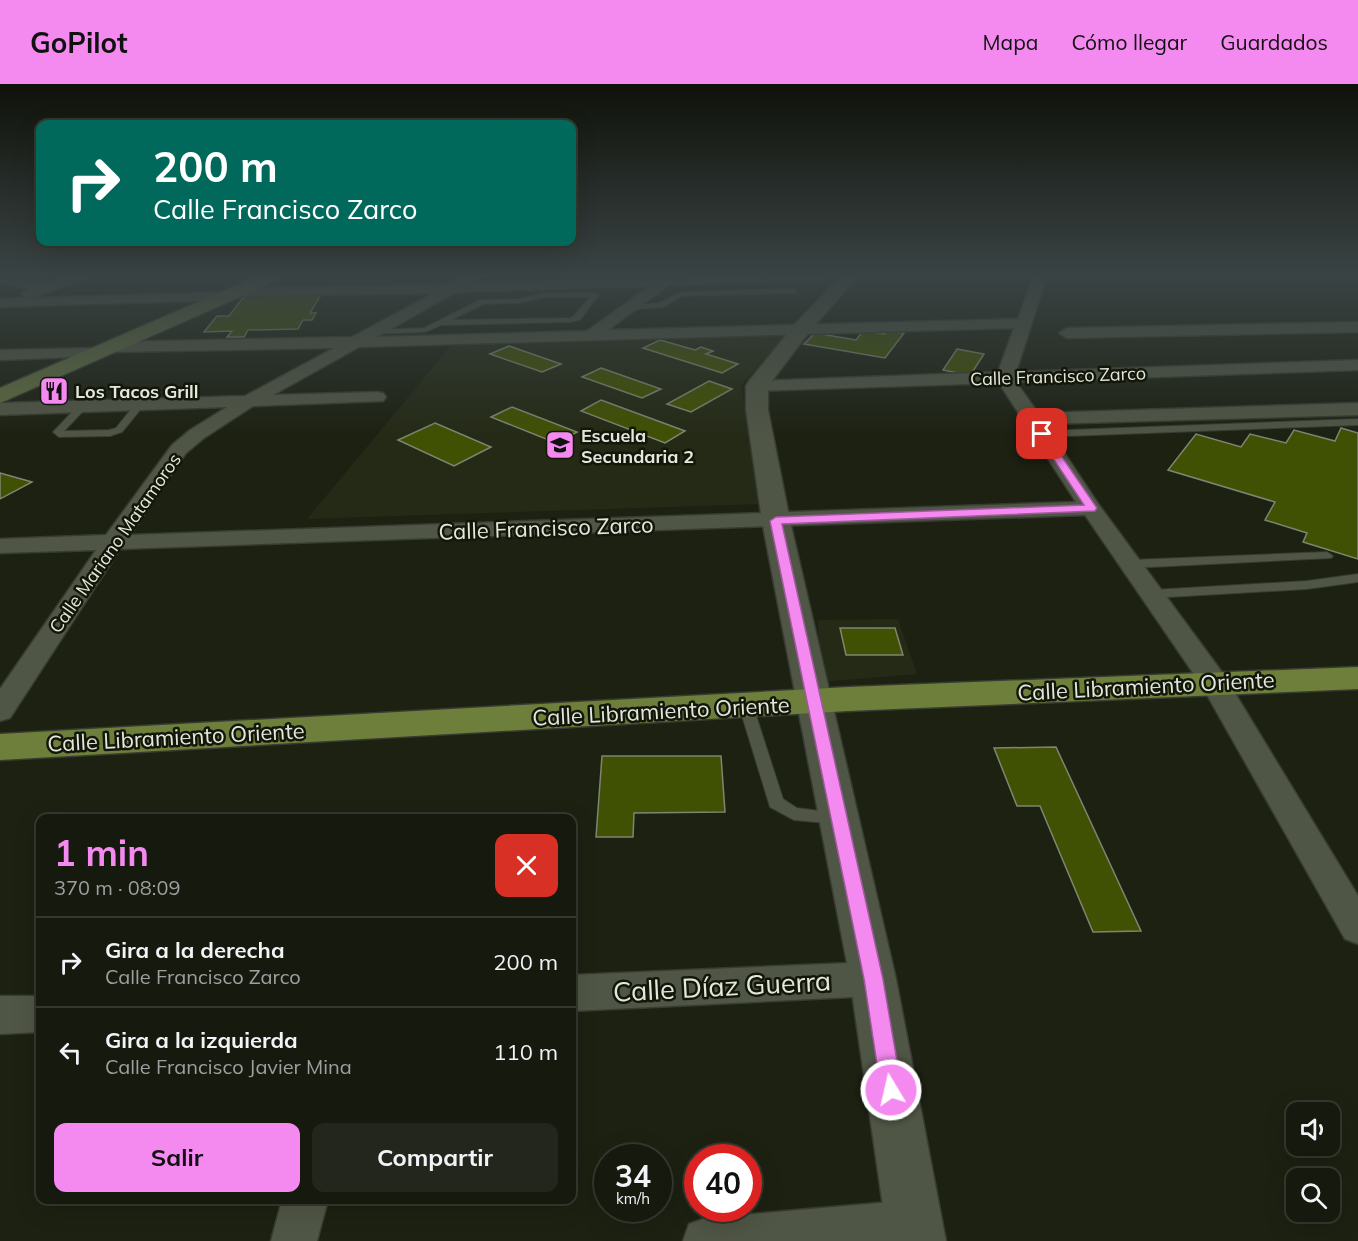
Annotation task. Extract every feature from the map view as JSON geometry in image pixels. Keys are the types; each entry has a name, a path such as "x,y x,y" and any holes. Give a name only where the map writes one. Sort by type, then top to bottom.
{"main road":[{"path":"0,396 149,330"},
{"name":"Calle Libramiento Oriente","path":"0,747 813,702 1215,682 1358,678"}],"street":[{"name":"Calle Mariano Matamoros","path":"0,711 179,448 251,400 376,330"},
{"path":"591,335 597,330"},
{"path":"0,355 742,330"},
{"path":"706,1241 915,1232 873,979 776,521 757,410 757,386 800,330"},
{"path":"1021,330 1005,378 1091,508 1215,682 1358,928"},
{"name":"Calle Francisco Zarco","path":"1067,333 1201,330"},
{"name":"Calle Francisco Zarco","path":"757,386 1358,365"},
{"path":"0,409 377,397"},
{"path":"1037,427 1358,408"},
{"name":"Calle Francisco Zarco","path":"0,546 776,521 1091,508"},
{"name":"Calle Díaz Guerra","path":"576,993 873,979"},
{"path":"0,1015 36,1014"},
{"path":"294,1241 303,1204"}],"lane":[{"path":"372,332 425,330"},
{"path":"82,407 58,432 59,434 111,433 119,430 140,405"},
{"path":"1037,427 1358,422"},
{"path":"1131,564 1327,556"},
{"path":"1152,594 1307,585 1358,578"},
{"path":"746,706 776,803 794,814 839,819"}],"shaded area":[{"name":"Escuela Secundaria 2","path":"789,332 741,385 762,504 307,519 454,342"},
{"path":"898,619 917,674 821,682 818,620"}],"building":[{"path":"206,330 248,330 244,337 227,337 232,331 204,332"},
{"path":"863,331 885,334 888,331 904,333 885,358 804,344 815,333 856,340"},
{"path":"660,340 695,350 701,347 713,351 706,354 738,364 722,373 643,348"},
{"path":"509,346 561,364 542,372 490,354"},
{"path":"957,349 984,354 973,371 980,372 977,377 943,370"},
{"path":"601,368 661,389 642,398 582,377"},
{"path":"709,381 732,389 691,412 667,404"},
{"path":"601,400 685,431 665,443 581,411"},
{"path":"512,407 577,432 556,443 491,417"},
{"path":"435,423 491,447 454,466 398,440"},
{"path":"1341,428 1358,433 1358,559 1303,542 1307,533 1265,520 1275,502 1168,470 1196,434 1241,447 1250,434 1286,443 1294,430 1335,441"},
{"path":"0,473 32,482 0,499"},
{"path":"840,628 895,628 903,655 846,655"},
{"path":"1056,747 1141,931 1093,932 1040,806 1017,806 994,748"},
{"path":"602,756 721,756 725,812 634,813 633,837 596,837"}],"place":[{"name":"Los Tacos Grill","path":"54,391"},
{"name":"Escuela Secundaria 2","path":"560,445"}],"route":[{"path":"891,1090 873,979 776,521 1091,508 1042,434"}]}
